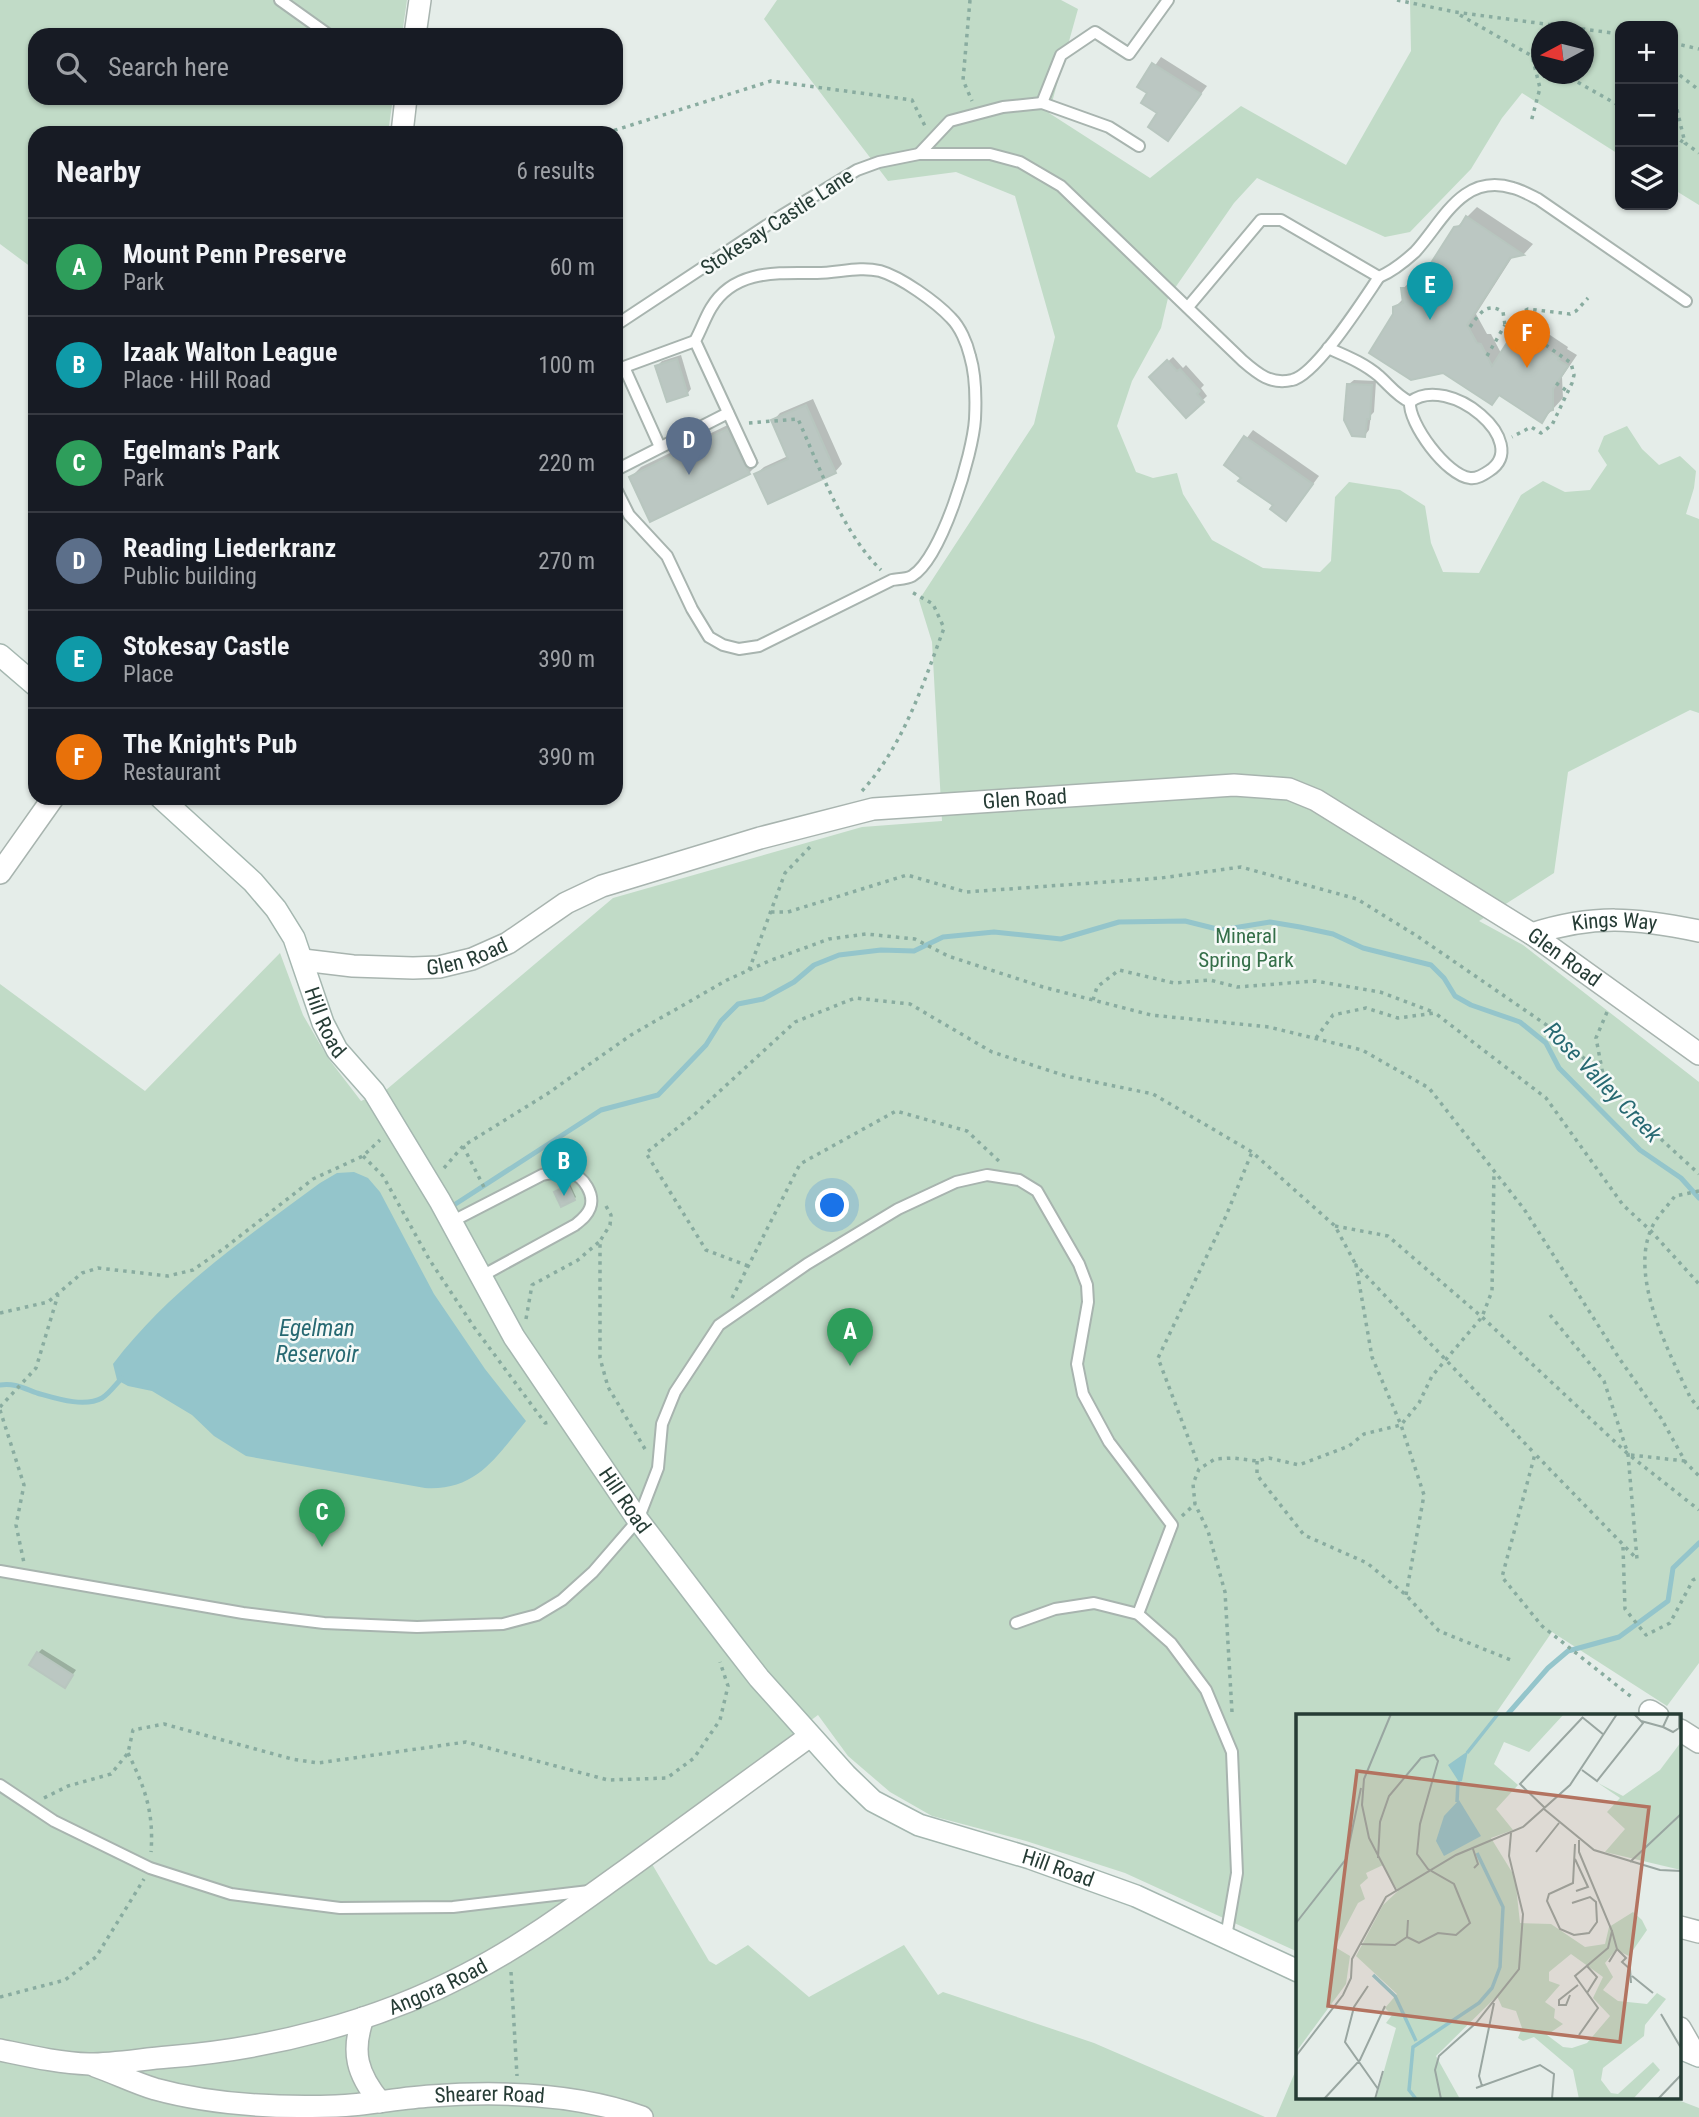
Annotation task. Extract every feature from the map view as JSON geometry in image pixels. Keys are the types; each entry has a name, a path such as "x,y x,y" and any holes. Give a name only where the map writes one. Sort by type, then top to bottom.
{"street":[{"path":"416,28 420,0"},
{"path":"403,126 405,105"},
{"path":"0,655 28,679"},
{"name":"Glen Road","path":"303,960 353,966 413,968 439,967 472,959 514,940 566,904 602,886 760,838 873,809 1234,785 1289,789 1316,800 1532,934 1699,1054"},
{"path":"0,873 48,805"},
{"name":"Hill Road","path":"169,805 253,882 276,909 294,938 323,1023 337,1050 374,1092 430,1184 514,1337 638,1520 738,1651 810,1736 873,1801 902,1818 950,1836 1030,1858 1136,1896 1296,1970"},
{"name":"Kings Way","path":"1532,934 1565,924 1606,919 1653,922 1699,931"},
{"path":"1682,1731 1699,1742"},
{"name":"Angora Road","path":"0,2050 46,2060 90,2064 234,2050 363,2018 437,1989 509,1951 597,1891 810,1736"},
{"path":"363,2018 357,2036 356,2052 360,2071 380,2102"},
{"path":"1682,2033 1691,2053"},
{"name":"Shearer Road","path":"90,2064 154,2088 228,2102 338,2106 477,2093 518,2094 602,2106 642,2117"}],"lane":[{"path":"280,0 319,28"},
{"path":"1042,103 1061,55 1095,32 1129,54 1168,0"},
{"path":"919,154 950,121 977,113 1042,103 1109,127 1139,146"},
{"name":"Stokesay Castle Lane","path":"623,320 840,179 879,162 919,154 990,154 1020,162 1061,186 1243,362 1259,375 1273,381 1292,380 1302,376 1328,348 1379,277"},
{"path":"1188,307 1261,220 1282,220 1379,277 1392,271 1414,252 1450,206 1476,188 1494,186 1511,187 1538,199 1686,301"},
{"path":"623,367 695,341 712,307 725,291 743,280 775,272 818,273 864,269 881,271 897,278 952,318 970,356 975,384 975,422 969,452 945,529 927,560 912,576 892,580 759,646 739,649 723,645 709,637 692,609 667,555 629,515 623,503"},
{"path":"695,341 751,462"},
{"path":"1328,348 1359,362 1379,376 1401,398 1410,402"},
{"path":"623,374 660,447"},
{"path":"1434,393 1471,407 1486,419 1501,442 1500,457 1493,469 1479,478 1468,478 1452,471 1441,461 1414,419 1410,402 1418,396 1434,393"},
{"path":"623,466 728,413"},
{"path":"451,1222 542,1175 557,1171 577,1176 586,1184 591,1208 586,1216 575,1225 480,1277"},
{"path":"0,1572 243,1614 324,1623 417,1627 503,1624 537,1615 562,1600 593,1572 638,1520 658,1468 662,1424 675,1392 719,1325 807,1264 898,1209 956,1182 987,1175 1019,1180 1037,1191 1079,1264 1087,1285 1088,1302 1077,1364 1083,1394 1109,1442 1172,1525 1138,1614"},
{"path":"1016,1623 1055,1609 1094,1603 1138,1614 1171,1643 1206,1690 1232,1752 1237,1873 1226,1937"},
{"path":"0,1785 54,1821 150,1868 231,1894 340,1908 453,1907 597,1891"}],"path":[{"path":"970,0 963,80 977,113"},
{"path":"1397,0 1455,12 1615,33"},
{"path":"1455,12 1531,55"},
{"path":"1678,44 1699,49"},
{"path":"1678,74 1699,90"},
{"path":"623,128 771,81 912,100 932,140"},
{"path":"1531,122 1539,84"},
{"path":"1581,84 1615,103"},
{"path":"1678,114 1685,143"},
{"path":"1678,139 1699,153"},
{"path":"1519,326 1524,311 1528,309 1570,314 1588,298"},
{"path":"1470,327 1480,311 1493,308 1503,312 1505,325 1487,356"},
{"path":"1501,442 1531,427 1541,433 1547,430 1552,425 1574,375 1571,363 1519,326 1505,325"},
{"path":"1556,383 1567,391"},
{"path":"734,424 798,419 833,496 864,554 892,580 933,604 944,628 914,708 878,774 862,792"},
{"path":"749,970 785,873 811,845"},
{"path":"771,912 788,912 907,875 967,892 1161,878 1241,867 1357,898 1564,1037 1663,1142 1699,1174"},
{"path":"430,1184 463,1146 547,1094 631,1035 686,1002 749,970 829,939 866,934 915,939 933,949 1043,987 1151,1015 1269,1027 1362,1050 1429,1088 1524,1209 1619,1358 1661,1418 1685,1461 1699,1476"},
{"path":"1093,1000 1097,987 1119,970 1174,983 1210,980 1237,988 1315,981 1380,992 1435,1013 1546,1098 1623,1205 1698,1281"},
{"path":"1604,1080 1596,1038 1615,993"},
{"path":"748,1266 706,1250 646,1153 696,1112 795,1022 855,998 910,1004 992,1052 1066,1076 1153,1094 1252,1152 1335,1226 1356,1265 1637,1559 1628,1454 1604,1381 1550,1315"},
{"path":"1316,1038 1333,1015 1366,1007 1398,1018 1435,1013"},
{"path":"719,1325 800,1164 896,1111 967,1131 1019,1180"},
{"path":"0,1312 48,1302 82,1273 99,1268 167,1276 194,1270 313,1179 363,1156 392,1125"},
{"path":"463,1146 487,1193"},
{"path":"1197,1461 1158,1358 1226,1216 1252,1152"},
{"path":"363,1156 383,1176 429,1259 474,1327 545,1423 556,1422"},
{"path":"1233,1719 1225,1592 1208,1531 1195,1504 1193,1484 1199,1469 1215,1459 1233,1458 1257,1461 1269,1458 1299,1465 1349,1446 1364,1434 1401,1424 1419,1403 1432,1376 1482,1317 1492,1292 1494,1170"},
{"path":"1699,1191 1675,1196 1650,1230 1644,1257 1652,1309 1690,1397 1699,1409"},
{"path":"514,1337 526,1323 532,1285 578,1260 600,1241 610,1225 611,1215 608,1208 590,1193"},
{"path":"1335,1226 1388,1236 1482,1317 1628,1454 1699,1510"},
{"path":"600,1241 600,1358 608,1387 638,1440 658,1468"},
{"path":"1356,1265 1371,1357 1401,1424 1424,1495 1406,1595"},
{"path":"27,1576 16,1525 24,1485 0,1408 36,1368 59,1293"},
{"path":"1535,1454 1502,1577 1542,1626 1654,1714"},
{"path":"1628,1454 1685,1461"},
{"path":"1257,1461 1257,1475 1304,1535 1367,1563 1406,1595 1439,1631 1511,1660"},
{"path":"1623,1545 1625,1609 1646,1635 1670,1623 1693,1580 1699,1577"},
{"path":"29,1804 68,1786 111,1774 128,1753 134,1730 164,1724 292,1759 318,1763 466,1742 608,1780 667,1778 694,1758 720,1720 728,1686 719,1660"},
{"path":"0,1997 65,1980 96,1957 150,1868 153,1826 146,1791 128,1753"},
{"path":"509,1951 518,2094"}],"green space":[{"path":"0,0 407,0 403,28 28,28 28,105 392,105 389,126 28,126 28,265 0,244"},
{"name":"Mineral Spring Park","path":"777,0 1061,0 1078,9 1049,113 1150,178 1241,106 1346,165 1411,51 1410,0 1699,0 1699,205 1678,192 1678,21 1615,21 1615,152 1522,93 1502,118 1471,169 1410,232 1385,237 1257,178 1234,203 1168,298 1161,328 1132,381 1117,426 1136,472 1153,478 1177,473 1183,494 1212,540 1263,568 1320,572 1331,561 1335,497 1349,482 1400,490 1425,506 1431,543 1443,572 1479,573 1521,495 1543,481 1565,492 1590,490 1607,465 1598,451 1604,436 1627,426 1642,449 1659,465 1680,456 1696,471 1686,514 1699,519 1699,713 1690,710 1568,772 1554,873 1479,921 1523,945 1699,1082 1699,1663 1667,1706 1552,1632 1495,1714 1296,1714 1296,1951 1125,1873 1026,1841 932,1816 890,1792 848,1756 818,1715 642,1847 709,1961 716,1965 748,1945 809,1997 904,1945 938,1995 943,1992 1094,2043 1265,2117 0,2117 0,984 145,1091 280,953 303,1015 328,1058 361,1101 386,1090 613,898 862,827 942,821 932,642 919,600 1034,424 1055,337 1015,196 956,172 888,181 764,19"},
{"path":"1296,2070 1296,2100 1678,2100 1699,2108 1699,2117 1276,2117"}],"water":[{"name":"Egelman Reservoir","path":"354,1172 368,1178 380,1192 434,1294 485,1369 526,1421 495,1459 472,1478 458,1484 425,1488 246,1456 214,1436 192,1415 152,1391 128,1386 117,1380 113,1364 135,1337 184,1288 320,1183 337,1173"}],"building":[{"path":"1152,63 1201,94 1168,141 1148,127 1157,113 1141,103 1147,93 1137,87"},
{"path":"1466,216 1524,255 1510,258 1467,325 1492,366 1514,332 1531,343 1532,340 1568,366 1553,389 1553,410 1549,411 1542,423 1499,395 1492,405 1443,373 1411,380 1369,353 1393,314 1393,307 1403,303 1401,288 1415,288 1454,227 1460,226"},
{"path":"677,359 688,395 667,402 655,366"},
{"path":"1167,360 1177,371 1180,369 1200,391 1197,394 1204,402 1186,418 1149,377"},
{"path":"1347,384 1372,385 1370,419 1367,419 1365,437 1352,436 1344,420"},
{"path":"806,405 836,473 768,504 754,474 788,459 771,420"},
{"path":"727,429 750,474 650,522 629,477"},
{"path":"1244,436 1313,484 1286,521 1270,509 1273,505 1238,481 1241,478 1224,465"},
{"path":"568,1185 575,1200 561,1207 554,1192"},
{"path":"37,1652 73,1675 65,1688 29,1665"}],"waterway":[{"name":"Rose Valley Creek","path":"454,1205 601,1110 658,1095 706,1045 721,1021 738,1004 763,999 794,982 814,965 839,955 881,950 914,951 943,937 994,932 1061,939 1119,922 1185,921 1221,930 1270,922 1300,927 1333,934 1363,948 1431,965 1444,978 1455,996 1471,1005 1520,1022 1546,1043 1559,1068 1640,1150 1681,1178 1699,1198"},
{"path":"0,1385 15,1385 61,1399 87,1402 105,1396 122,1378"},
{"path":"1508,1714 1548,1668 1568,1651 1619,1637 1668,1601 1673,1568 1699,1543"}],"place":[{"name":"Stokesay Castle","path":"1430,320"},
{"name":"The Knight's Pub","path":"1527,368"},
{"name":"Reading Liederkranz","path":"689,475"},
{"name":"Izaak Walton League","path":"564,1196"},
{"name":"Mount Penn Preserve","path":"850,1366"},
{"name":"Egelman's Park","path":"322,1547"}]}
